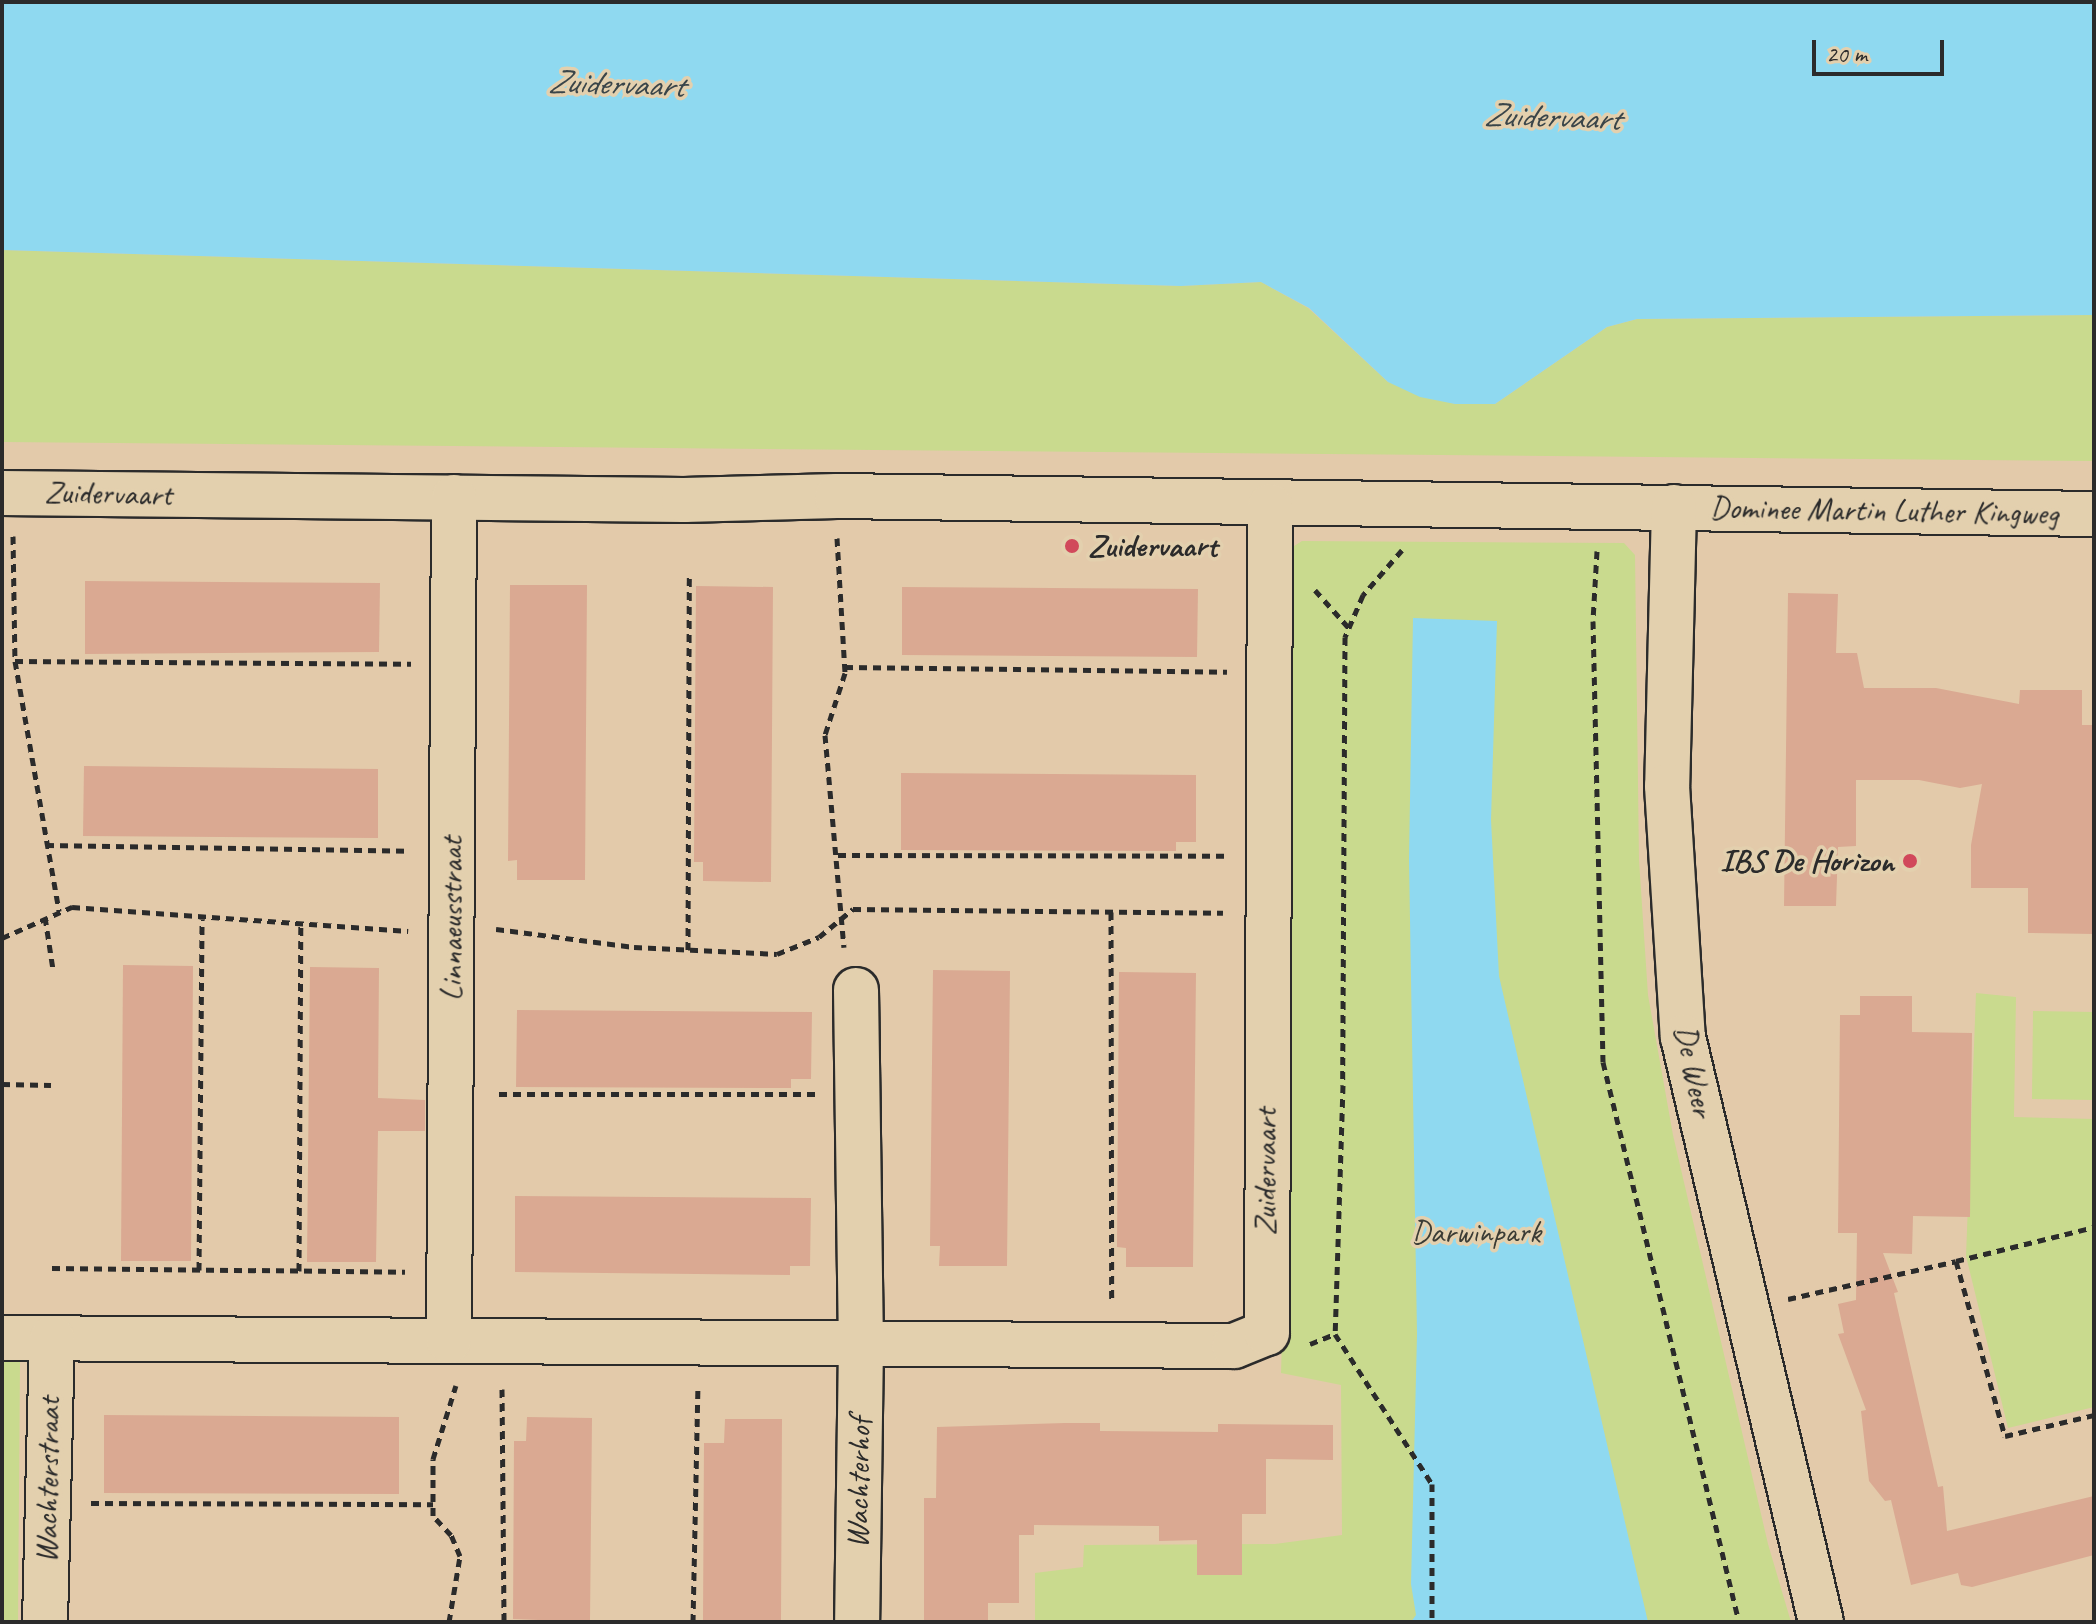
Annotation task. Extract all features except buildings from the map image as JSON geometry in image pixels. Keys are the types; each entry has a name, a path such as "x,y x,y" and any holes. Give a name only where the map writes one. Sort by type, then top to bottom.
{"street":[{"name":"Zuidervaart","path":"7,493 837,496 1270,506 1674,507"},
{"name":"Linnaeusstraat","path":"454,497 433,920 456,1341"},
{"name":"Zuidervaart","path":"861,1344 1242,1346 1267,1333 1264,914 1270,506"},
{"name":"Dominee Martin Luther Kingweg","path":"1674,507 2094,514"},
{"name":"De Weer","path":"1674,507 1667,786 1683,1037 1750,1308 1821,1622"},
{"path":"2,1338 861,1344 856,990"},
{"name":"Wachterstraat","path":"45,1622 52,1338"},
{"name":"Wachterhof","path":"857,1622 861,1344"}],"path":[{"path":"7,493 15,661 59,911"},
{"path":"837,496 845,667 825,735 838,855 844,958 856,990"},
{"path":"1600,505 1593,621 1603,1062 1739,1622"},
{"path":"1432,1622 1432,1484 1335,1334 1343,1085 1345,637 1363,595 1441,506"},
{"path":"688,950 689,573"},
{"path":"15,661 416,664 416,679"},
{"path":"845,667 1268,673"},
{"path":"414,835 414,864"},
{"path":"46,845 414,851"},
{"path":"838,855 1265,856"},
{"path":"2,938 72,907 202,919 413,932 433,920 540,936 688,950 777,954 819,937 853,909 1264,914"},
{"path":"1111,912 1113,1344"},
{"path":"45,917 53,969"},
{"path":"199,1270 202,919"},
{"path":"299,1271 301,923"},
{"path":"2,1084 51,1085"},
{"path":"499,1094 856,1094"},
{"path":"1750,1308 2094,1227"},
{"path":"1956,1261 2005,1436 2094,1415"},
{"path":"52,1268 450,1273"},
{"path":"449,1622 460,1556 451,1535 433,1516 433,1459 454,1395 456,1341"},
{"path":"693,1622 699,1343"},
{"path":"502,1389 504,1622"},
{"path":"46,1503 433,1504"}],"green space":[{"path":"2,250 1181,286 1261,282 1308,308 1388,382 1455,404 1495,404 1607,327 1637,319 2094,315 2094,461 2,442"},
{"name":"Darwinpark","path":"1302,541 1624,543 1635,555 1639,860 1648,995 1673,1135 1768,1544 1791,1622 1035,1622 1035,1573 1083,1567 1084,1545 1275,1544 1342,1535 1341,1385 1281,1373 1292,990 1291,548"},
{"path":"1976,993 2016,997 2014,1117 2094,1119 2094,1407 2008,1428 1966,1256"},
{"path":"2033,1011 2094,1012 2094,1100 2032,1099"},
{"path":"2,1361 20,1361 18,1622 2,1622"}],"water":[{"path":"2,2 2094,2 2094,315 1637,319 1607,327 1495,404 1455,404 1420,397 1388,382 1309,308 1261,282 1181,286 2,250"},
{"path":"1413,618 1497,621 1491,820 1499,976 1648,1622 1411,1622 1416,1615 1411,1584 1417,1334 1409,860"}],"place":[{"name":"Zuidervaart","path":"1072,546"},
{"name":"IBS De Horizon","path":"1910,861"}]}
